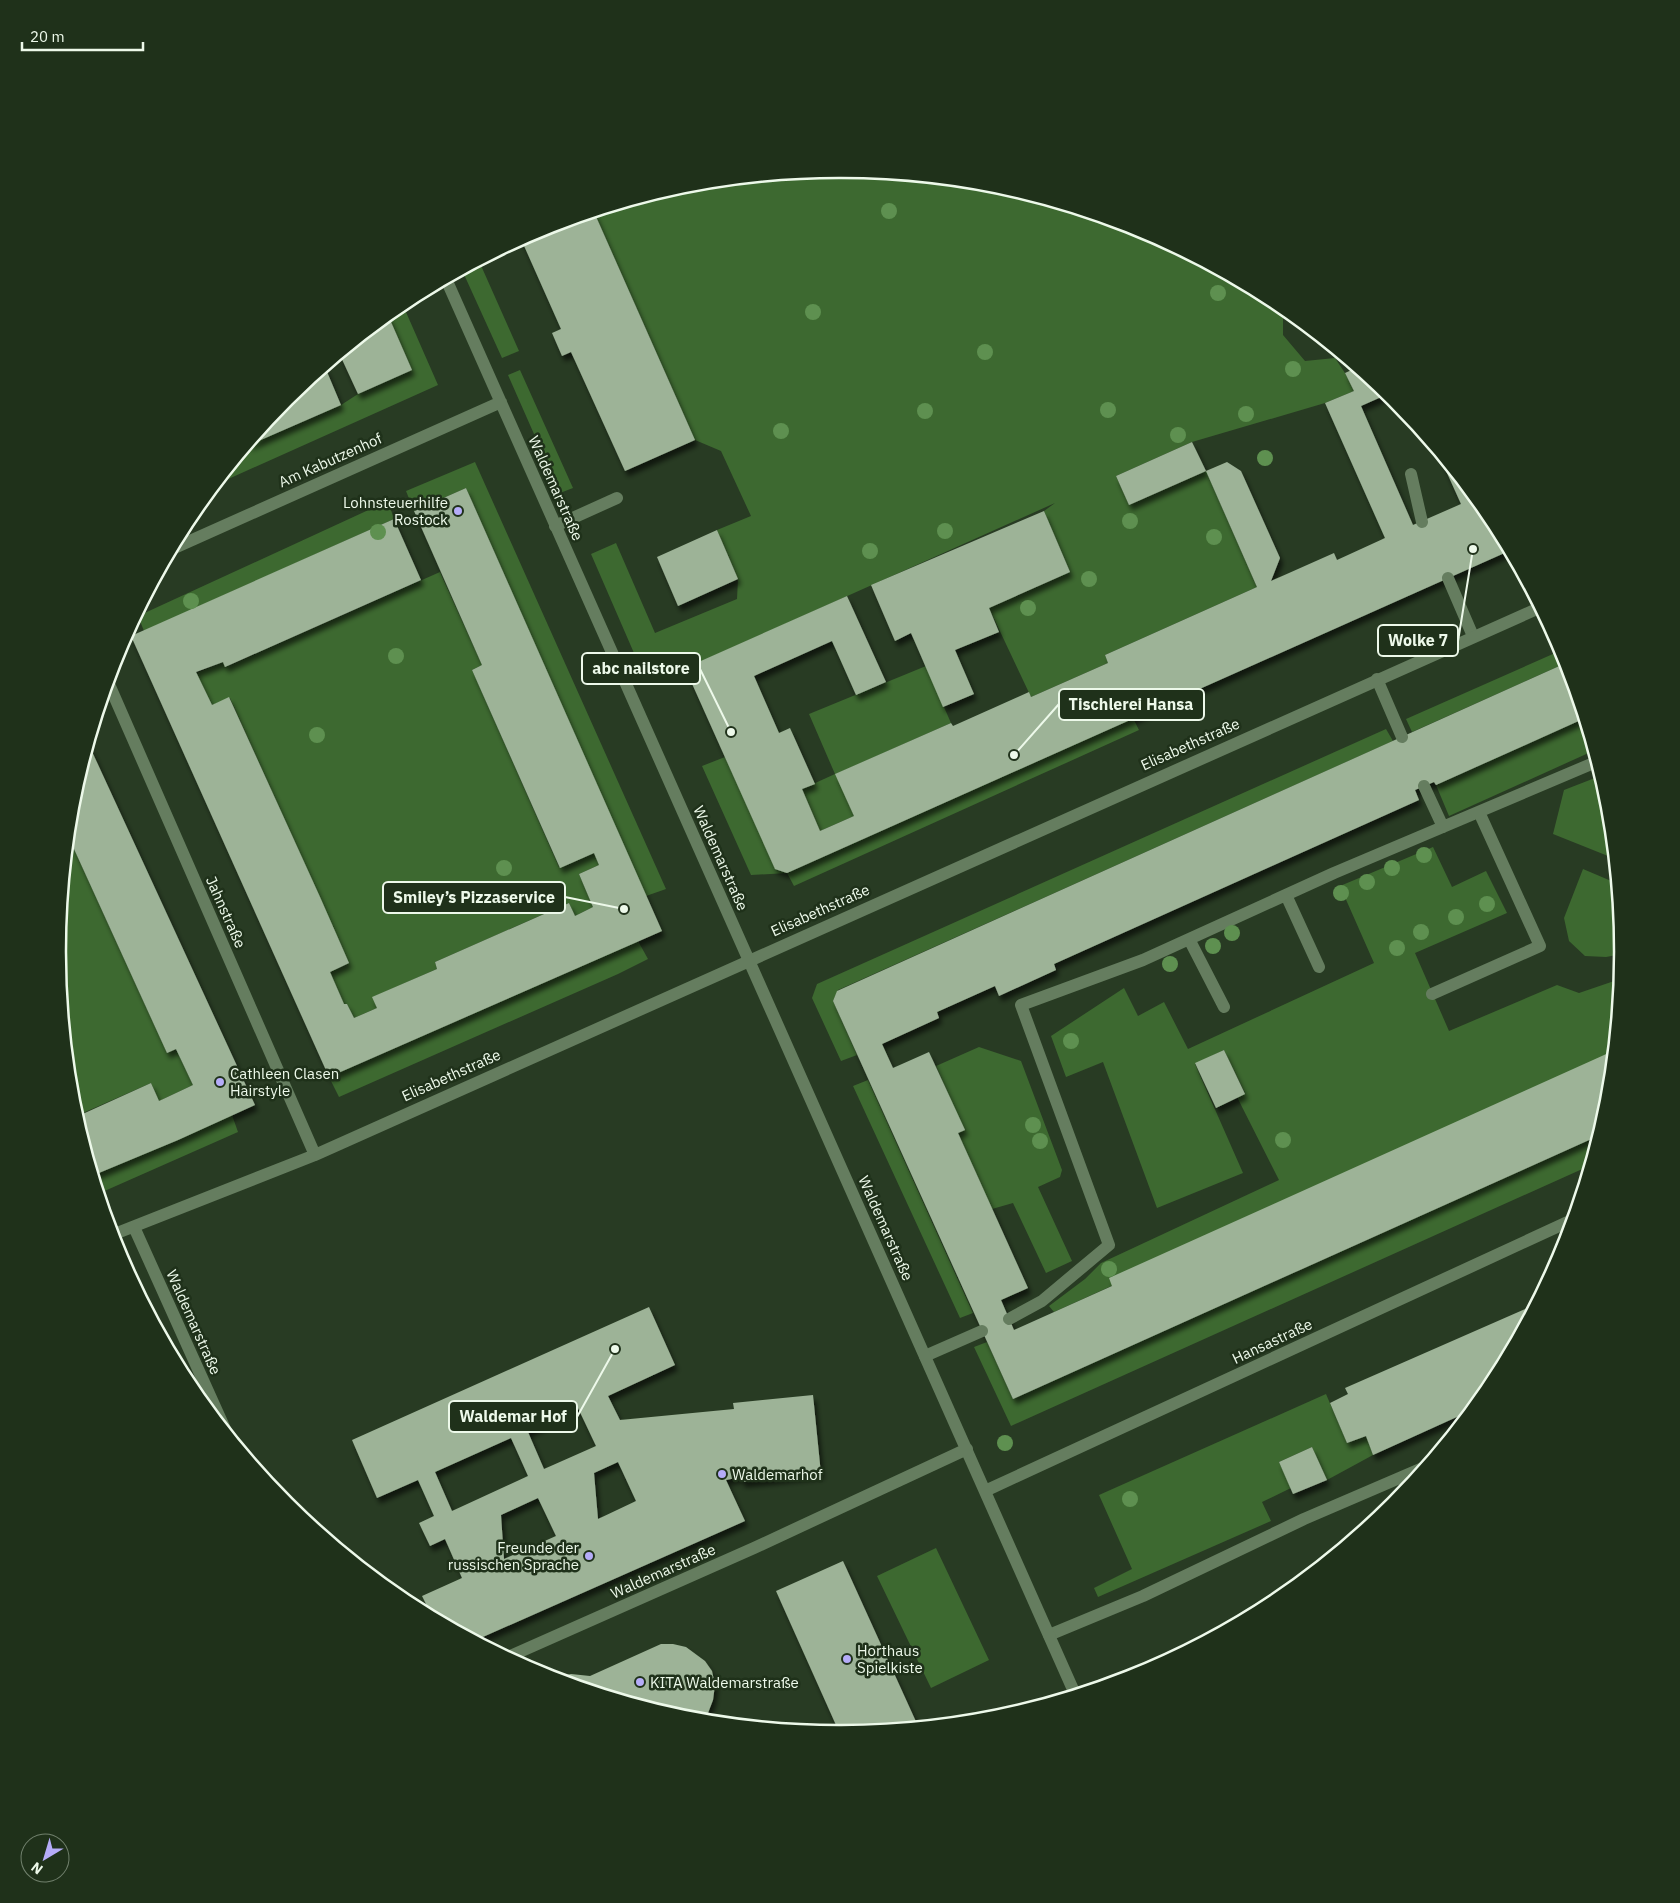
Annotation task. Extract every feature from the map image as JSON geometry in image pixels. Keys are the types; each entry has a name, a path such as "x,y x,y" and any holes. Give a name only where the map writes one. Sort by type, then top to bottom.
{"street":[{"name":"Waldemarstraße","path":"448,284 1073,1689"},
{"name":"Am Kabutzenhof","path":"183,544 501,402"},
{"path":"1411,474 1422,522"},
{"path":"555,526 616,498"},
{"path":"1448,578 1473,636"},
{"name":"Elisabethstraße","path":"119,1232 315,1155 1534,610"},
{"path":"1377,679 1402,736"},
{"name":"Jahnstraße","path":"112,690 315,1155"},
{"path":"1009,1318 1042,1302 1109,1244 1021,1005 1143,960 1286,895 1590,764"},
{"path":"1424,786 1444,827"},
{"path":"1432,994 1540,946 1479,812"},
{"path":"1286,895 1319,967"},
{"path":"1189,939 1224,1008"},
{"name":"Hansastraße","path":"986,1492 1564,1224"},
{"name":"Waldemarstraße","path":"134,1227 214,1406"},
{"path":"925,1356 982,1330"},
{"name":"Waldemarstraße","path":"516,1653 754,1548 966,1449"},
{"path":"1049,1635 1143,1596 1304,1519 1412,1473"}],"green space":[{"path":"789,179 891,179 941,184 1040,204 1089,219 1136,237 1182,258 1227,281 1270,308 1283,318 1283,335 1305,361 1335,358 1354,391 1325,403 1192,442 1116,476 1129,505 1206,471 1257,587 1105,655 1108,663 1031,697 989,608 1070,572 1044,511 1055,503 673,674 647,683 591,554 616,543 655,633 737,599 738,579 717,530 751,516 721,451 695,440 596,217 640,204 689,193 739,184"},
{"path":"481,266 519,351 502,358 464,275"},
{"path":"406,311 438,385 226,480 258,441 341,405 358,394 412,370 391,322"},
{"path":"520,370 573,488 560,493 508,375"},
{"path":"475,462 666,889 646,896 466,488 414,511 406,491"},
{"path":"388,501 394,519 144,631 140,622 144,613"},
{"path":"440,572 482,665 472,670 559,867 594,853 599,865 579,874 593,907 575,916 569,903 435,962 437,969 373,997 377,1008 354,1018 347,1004 344,1004 330,972 349,963 230,698 212,705 196,673 223,662 226,667"},
{"path":"1554,653 1555,655 1559,666 1412,732 1406,719"},
{"path":"926,666 951,723 836,774 854,816 820,831 802,789 835,774 809,714"},
{"path":"1133,718 1139,730 794,886 787,873"},
{"path":"1578,721 1588,753 1449,816 1436,785"},
{"path":"1386,729 1393,741 838,990 833,1001 857,1055 841,1061 812,998 817,984"},
{"path":"725,757 775,868 787,873 751,875 702,766"},
{"path":"1594,778 1607,856 1553,834 1564,790"},
{"path":"1433,847 1452,887 1486,871 1507,913 1415,953 1449,1031 1557,985 1579,993 1613,981 1605,1062 1054,1312 1049,1306 1085,1279 1101,1263 1279,1180 1237,1097 1245,1093 1224,1050 1195,1064 1243,1173 1157,1208 1103,1062 1066,1077 1051,1036 1124,988 1138,1016 1164,1002 1188,1049 1374,963 1340,886"},
{"path":"74,848 167,1053 176,1049 193,1085 159,1101 151,1083 84,1113 73,1052 66,952 68,901"},
{"path":"1583,869 1610,880 1614,956 1585,956 1569,941 1564,918"},
{"path":"638,941 648,959 339,1097 329,1077"},
{"path":"979,1047 1021,1061 1062,1170 1060,1177 1038,1187 1072,1261 1046,1273 1013,1203 992,1209 958,1133 964,1130 936,1066"},
{"path":"868,1080 973,1313 960,1318 853,1086"},
{"path":"232,1115 238,1132 104,1191 99,1173"},
{"path":"1590,1140 1582,1169 1011,1426 974,1347 987,1342 1013,1399"},
{"path":"1326,1394 1347,1443 1366,1436 1373,1455 1327,1480 1312,1447 1279,1462 1291,1488 1262,1502 1271,1521 1098,1597 1094,1588 1132,1569 1099,1495"},
{"path":"936,1548 989,1660 931,1688 877,1576"}],"building":[{"path":"596,217 695,440 625,471 571,352 562,356 552,333 561,329 524,246"},
{"path":"391,322 412,370 358,394 342,360"},
{"path":"1351,370 1380,398 1361,406 1413,525 1461,504 1446,470 1503,554 787,873 775,869 685,668 847,596 886,682 856,695 832,641 754,676 779,733 790,728 815,784 802,789 820,831 854,816 835,774 951,723 953,726 1029,692 1031,697 1108,663 1105,655 1257,587 1206,471 1227,462 1241,471 1280,558 1271,581 1334,553 1337,560 1385,538 1325,403 1354,391 1345,373"},
{"path":"327,372 341,405 258,441 293,404"},
{"path":"1192,442 1206,471 1129,505 1116,476"},
{"path":"466,488 662,931 329,1077 132,639 134,635 394,519 421,580 225,667 223,662 196,672 212,705 229,697 320,897 349,963 330,972 344,1004 347,1004 354,1018 377,1008 372,997 437,969 435,962 569,903 575,916 593,907 579,874 599,865 594,853 560,868 472,670 482,665 414,511"},
{"path":"1044,511 1070,572 989,608 999,632 955,650 974,694 943,707 911,633 895,641 871,585"},
{"path":"717,530 738,579 678,606 657,557"},
{"path":"1559,666 1578,721 1436,785 1434,782 1415,790 1419,800 1054,964 1056,970 999,996 995,986 937,1012 939,1018 882,1044 893,1068 929,1052 965,1130 958,1133 1028,1288 1001,1300 1014,1330 1112,1286 1109,1278 1607,1054 1599,1102 1590,1140 1013,1399 833,1001 837,991"},
{"path":"93,753 255,1105 99,1173 84,1113 151,1083 159,1101 193,1085 176,1049 167,1053 74,848 81,801"},
{"path":"1224,1050 1245,1094 1216,1108 1195,1063"},
{"name":"Waldemarhof","path":"649,1307 675,1365 608,1396 620,1420 734,1409 733,1403 813,1395 821,1474 742,1482 741,1477 726,1480 745,1521 483,1637 427,1606 422,1596 462,1578 445,1539 430,1546 419,1523 434,1516 418,1480 377,1498 352,1440","holes":["578,1408 596,1446 544,1469 528,1432","511,1438 528,1476 452,1511 435,1472","618,1462 636,1501 598,1519 594,1473","538,1498 556,1536 504,1559 501,1515"]},
{"path":"1526,1308 1510,1338 1459,1416 1373,1455 1366,1436 1347,1443 1330,1403 1348,1394 1345,1388"},
{"path":"1312,1447 1327,1480 1293,1494 1279,1462"},
{"name":"Horthaus Spielkiste","path":"843,1561 916,1722 836,1725 776,1591"},
{"name":"KITA Waldemarstraße","path":"661,1644 673,1644 686,1647 705,1661 712,1671 715,1685 713,1700 708,1713 640,1699 567,1675 590,1676"}],"place":[{"name":"Lohnsteuerhilfe Rostock","path":"458,511"},
{"name":"Wolke 7","path":"1473,549"},
{"name":"abc nailstore","path":"731,732"},
{"name":"Tischlerei Hansa","path":"1014,755"},
{"name":"Smiley’s Pizzaservice","path":"624,909"},
{"name":"Cathleen Clasen Hairstyle","path":"220,1082"},
{"name":"Waldemar Hof","path":"615,1349"},
{"name":"Waldemarhof","path":"722,1474"},
{"name":"Freunde der russischen Sprache","path":"589,1556"},
{"name":"Horthaus Spielkiste","path":"847,1659"},
{"name":"KITA Waldemarstraße","path":"640,1682"}]}
